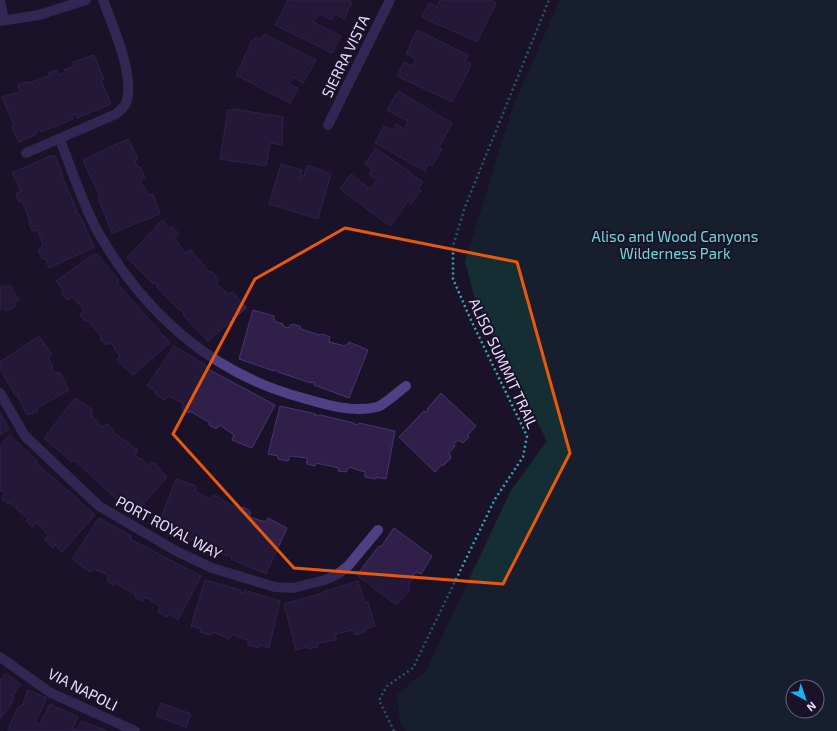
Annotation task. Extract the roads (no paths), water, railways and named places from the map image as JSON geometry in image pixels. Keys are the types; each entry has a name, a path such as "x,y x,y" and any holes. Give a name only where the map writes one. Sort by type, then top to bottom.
{"street":[{"path":"0,1 2,21 39,15 86,0"},
{"path":"26,153 60,140 116,114 126,104 129,87 120,44 103,0"},
{"name":"SIERRA VISTA","path":"328,124 390,0"},
{"path":"60,140 98,231 123,271 160,316 188,341 223,366 258,383 290,395 342,409 378,407 406,386"},
{"name":"PORT ROYAL WAY","path":"0,393 25,436 99,506 176,551 212,568 275,587 294,588 325,580 338,574 348,566 378,530"},
{"name":"VIA NAPOLI","path":"0,657 51,693 135,731"}],"park label":[{"name":"Aliso and Wood Canyons Wilderness Park","path":"675,244"}]}
